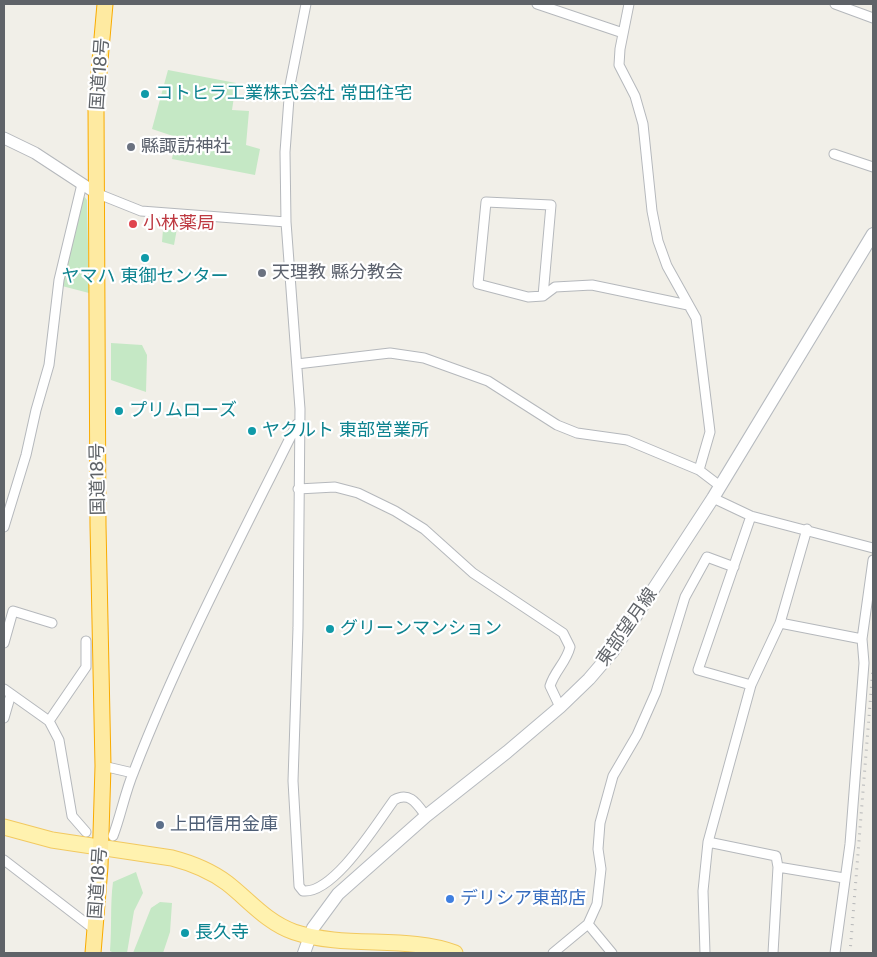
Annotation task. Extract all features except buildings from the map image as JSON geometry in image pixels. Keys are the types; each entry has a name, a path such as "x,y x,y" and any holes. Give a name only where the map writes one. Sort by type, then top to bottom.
{"highway":[{"name":"国道18号","path":"94,953 101,849 102,766 96,106 105,4"}],"main road":[{"name":"東部望月線","path":"304,953 309,936 338,894 426,816 560,707 614,651 716,492 873,234"},
{"path":"4,827 52,840 101,849 172,858 196,866 227,884 250,905 272,921 309,936 436,948 455,953"}],"street":[{"path":"306,4 290,85 285,152 286,222 297,364 298,628 293,781 298,886 307,892 321,887 349,860 394,800 402,796 410,798 426,816"},
{"path":"537,4 623,33"},
{"path":"629,4 619,65 635,96 643,124 652,211 658,241 667,266 696,318 710,432 699,470"},
{"path":"835,4 873,18"},
{"path":"4,138 35,153 96,193 141,211 286,222"},
{"path":"834,154 873,167"},
{"path":"4,527 24,464 36,410 49,365 59,280 82,184"},
{"path":"543,296 551,205 486,202 478,284 528,298 543,296 555,287 592,285 688,305"},
{"path":"297,364 390,353 424,358 488,381 556,425 577,434 627,440 699,470 716,492 751,516 873,548"},
{"path":"113,836 133,773 205,610 298,422"},
{"path":"298,489 336,487 358,493 395,511 424,529 473,573 563,633 570,647 566,661 554,672 550,686 560,707"},
{"path":"751,516 698,670 751,685"},
{"path":"705,953 703,892 708,842 751,685 780,623 806,529"},
{"path":"553,953 588,924 596,904 601,869 598,849 600,823 613,776 637,735 656,692 685,597 707,557 734,568"},
{"path":"835,953 850,844 864,663 862,639 873,560"},
{"path":"4,643 13,611 52,623"},
{"path":"780,623 862,639"},
{"path":"49,721 86,667 86,641"},
{"path":"4,718 7,692 49,721 59,740 72,816 86,832"},
{"path":"102,766 133,773"},
{"path":"708,842 776,856 778,867 773,953"},
{"path":"4,860 95,930"},
{"path":"778,867 844,878"},
{"path":"588,924 610,952"}],"green space":[{"path":"168,70 236,83 232,110 249,111 246,145 260,149 255,175 172,159 176,137 152,129"},
{"path":"83,195 87,200 89,293 62,286"},
{"path":"164,217 178,223 174,245 162,242"},
{"path":"111,343 142,345 147,355 146,392 111,380"},
{"path":"136,872 143,893 134,911 127,953 114,953 110,951 113,882"},
{"path":"160,902 172,903 170,932 163,953 133,953 151,908"}],"railway":[{"path":"850,953 873,667"}],"place":[{"name":"コトヒラ工業株式会社 常田住宅","path":"145,94"},
{"name":"縣諏訪神社","path":"131,147"},
{"name":"小林薬局","path":"133,224"},
{"name":"ヤマハ 東御センター","path":"145,258"},
{"name":"天理教 縣分教会","path":"262,273"},
{"name":"プリムローズ","path":"119,411"},
{"name":"ヤクルト 東部営業所","path":"252,431"},
{"name":"グリーンマンション","path":"330,629"},
{"name":"上田信用金庫","path":"160,825"},
{"name":"デリシア東部店","path":"450,899"},
{"name":"長久寺","path":"185,933"}]}
